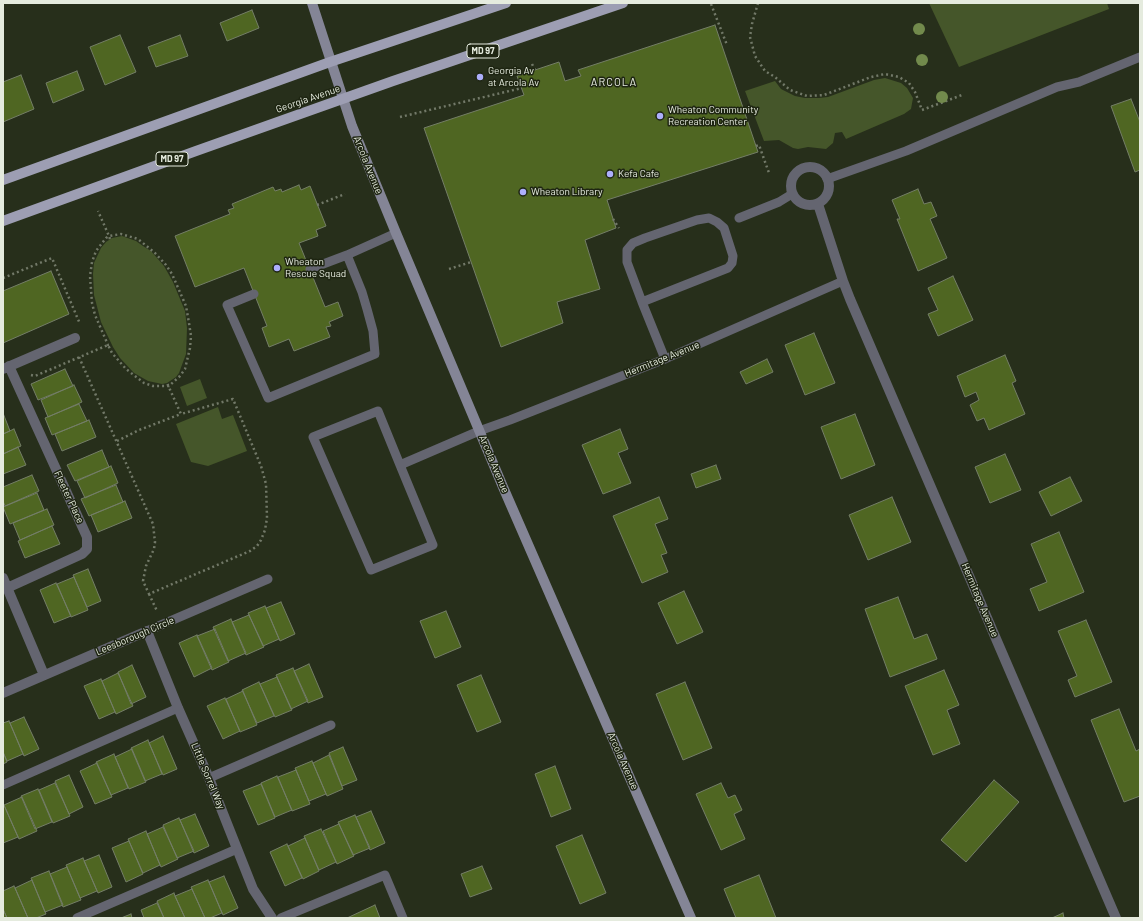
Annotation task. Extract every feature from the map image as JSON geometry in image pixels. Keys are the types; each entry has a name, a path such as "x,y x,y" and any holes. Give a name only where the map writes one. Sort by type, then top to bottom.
{"main road":[{"path":"3,180 330,62 506,3"},
{"name":"Georgia Avenue","path":"3,221 393,81 623,3"}],"street":[{"name":"Arcola Avenue","path":"312,3 342,100 396,233 688,917"},
{"path":"809,167 816,168 822,171 827,179 829,189 827,195 818,204 806,205 796,199 792,194 791,188 794,177 803,169 809,167"},
{"name":"Hermitage Avenue","path":"818,204 843,281 1116,918"},
{"name":"Fleeter Place","path":"8,588 82,554 86,549 87,537 6,368 75,338"},
{"path":"3,578 44,675"},
{"name":"Leesborough Circle","path":"3,693 147,631"},
{"name":"Little Sorrel Way","path":"147,631 178,708 209,778 253,889 272,918"}],"lane":[{"path":"827,179 906,151 1056,87 1079,82 1140,57"},
{"path":"739,218 779,202 792,194"},
{"path":"642,302 728,268 732,263 733,256 724,228 709,218 697,220 633,243 627,250 628,262 642,302 665,359"},
{"path":"310,269 347,255 396,233"},
{"path":"254,294 227,305 268,398 375,354 373,331 367,309 362,292 347,255"},
{"name":"Hermitage Avenue","path":"400,465 480,431 665,359 843,281"},
{"path":"378,411 400,465 433,545 371,570 314,437 378,411"},
{"name":"Leesborough Circle","path":"147,631 268,579"},
{"path":"3,785 178,708"},
{"path":"209,778 331,725"},
{"path":"76,918 237,849"},
{"path":"281,918 385,875 403,918"}],"path":[{"path":"758,3 750,37 755,56 765,72 775,77 790,90 806,96 824,95 871,77 885,74 899,77 909,83 915,92 922,110 962,95"},
{"path":"711,4 727,45"},
{"path":"532,64 535,70"},
{"path":"400,117 522,88"},
{"path":"756,146 760,144 769,173"},
{"path":"317,205 345,194"},
{"path":"98,211 110,238"},
{"path":"613,218 619,228"},
{"path":"121,234 138,239 144,243 166,265 172,274 183,299 189,323 191,336 190,348 185,368 178,379 168,384 152,386 144,383 134,376 112,353 109,344 99,326 94,309 90,276 92,262 96,251 103,241 121,234"},
{"path":"3,278 52,258 82,330"},
{"path":"449,269 470,262"},
{"path":"31,375 36,376 109,344"},
{"path":"80,357 154,526 154,549 146,566 143,581 160,617"},
{"path":"168,384 181,414"},
{"path":"116,441 146,427 181,414 233,399 261,466 266,484 268,508 265,530 257,546 149,594"}],"green space":[{"path":"929,3 1107,3 1109,9 959,67"},
{"path":"885,78 901,83 907,88 913,98 911,109 904,114 846,139 842,132 835,133 833,143 826,149 808,147 798,149 793,148 779,140 764,141 745,91 775,81 781,89 795,96 819,98 828,97 874,80"},
{"path":"122,236 136,241 151,251 164,266 173,282 185,311 187,328 186,354 179,373 167,383 162,384 148,381 134,373 120,358 101,322 94,295 94,263 101,248 106,242 112,238"},
{"path":"200,379 207,398 187,406 180,387"},
{"path":"218,407 222,419 233,415 247,451 208,466 191,462 176,424"}],"building":[{"path":"252,10 259,28 227,41 220,23"},
{"path":"715,25 758,152 607,200 616,228 585,240 600,289 557,302 563,323 501,347 424,128 524,95 517,76 559,62 565,81 581,76 578,70"},
{"path":"120,35 136,72 105,85 90,47"},
{"path":"180,35 188,56 156,67 148,47"},
{"path":"77,71 84,90 53,103 46,83"},
{"path":"21,75 34,109 3,122 3,82"},
{"path":"1131,99 1140,122 1140,170 1135,172 1111,106"},
{"name":"Wheaton Rescue Squad","path":"299,185 301,190 310,186 326,226 316,230 318,236 299,243 325,307 338,302 343,316 329,322 331,326 326,327 330,337 294,351 289,339 269,347 262,328 267,326 244,268 195,287 175,236 230,214 228,210 234,208 232,204 273,187 275,191 281,189 282,192"},
{"path":"918,189 924,204 931,202 937,216 930,219 947,258 918,271 897,219 900,219 892,200"},
{"path":"51,271 69,314 3,343 3,291"},
{"path":"953,276 973,320 938,336 928,314 938,310 928,288"},
{"path":"814,333 835,383 805,395 785,345"},
{"path":"1005,355 1016,381 1012,383 1025,414 989,430 984,418 977,421 970,405 979,400 976,392 965,397 957,376"},
{"path":"767,359 773,372 746,384 740,372"},
{"path":"65,369 73,386 38,400 31,384"},
{"path":"74,385 82,402 48,417 41,400"},
{"path":"79,404 87,421 52,435 45,418"},
{"path":"3,413 10,431 3,434"},
{"path":"855,414 875,465 841,479 821,427"},
{"path":"89,420 96,437 62,451 55,434"},
{"path":"14,429 21,446 3,454 3,434"},
{"path":"620,429 628,449 618,453 631,483 603,494 582,445"},
{"path":"18,447 26,465 3,474 3,454"},
{"path":"102,450 109,467 75,481 67,465"},
{"path":"1005,454 1021,490 990,503 975,467"},
{"path":"716,465 721,479 696,488 691,474"},
{"path":"111,466 118,483 85,498 77,481"},
{"path":"32,475 39,491 5,506 3,501 3,487"},
{"path":"1070,477 1082,501 1051,516 1039,492"},
{"path":"116,485 123,502 89,516 81,499"},
{"path":"37,493 44,510 10,524 3,507"},
{"path":"659,497 668,519 655,524 667,553 661,555 668,572 642,583 613,516"},
{"path":"892,497 911,542 868,560 849,515"},
{"path":"125,501 132,518 98,532 91,515"},
{"path":"47,509 54,525 20,540 13,523"},
{"path":"52,526 60,544 25,558 18,541"},
{"path":"1059,532 1084,592 1039,611 1030,589 1047,582 1031,544"},
{"path":"88,569 101,601 87,607 73,575"},
{"path":"74,577 88,610 71,617 57,584"},
{"path":"56,583 71,616 54,623 40,590"},
{"path":"684,591 703,632 677,644 658,603"},
{"path":"898,597 914,639 927,634 937,659 890,677 865,609"},
{"path":"281,602 295,634 280,641 266,608"},
{"path":"265,606 279,639 263,646 248,613"},
{"path":"446,611 461,647 435,658 420,621"},
{"path":"249,615 264,647 246,655 232,622"},
{"path":"231,619 246,653 228,661 213,627"},
{"path":"1086,620 1112,682 1075,697 1068,680 1077,676 1058,631"},
{"path":"215,629 229,662 212,670 197,636"},
{"path":"197,635 212,668 194,677 179,643"},
{"path":"309,664 323,697 308,703 294,671"},
{"path":"132,665 146,697 131,704 118,672"},
{"path":"293,668 308,701 291,709 276,675"},
{"path":"944,670 959,705 947,710 960,744 933,755 905,686"},
{"path":"118,673 133,706 116,714 102,681"},
{"path":"481,675 501,722 477,732 457,685"},
{"path":"277,677 292,710 275,717 260,684"},
{"path":"101,679 115,712 99,719 84,686"},
{"path":"259,682 274,716 257,723 242,690"},
{"path":"685,682 712,748 683,760 656,694"},
{"path":"243,691 257,725 240,732 226,699"},
{"path":"225,698 240,731 223,739 207,706"},
{"path":"1119,709 1136,751 1140,749 1140,796 1124,802 1091,720"},
{"path":"24,717 39,749 24,756 10,723"},
{"path":"9,721 23,754 7,761 3,752 3,723"},
{"path":"163,736 177,769 163,775 149,743"},
{"path":"148,740 162,774 145,781 131,748"},
{"path":"343,747 357,780 342,786 329,753"},
{"path":"132,749 146,782 129,789 115,757"},
{"path":"3,752 7,762 3,764"},
{"path":"114,754 128,788 111,795 96,762"},
{"path":"329,755 343,789 327,796 313,763"},
{"path":"312,761 326,794 309,801 295,768"},
{"path":"97,763 112,797 95,804 80,771"},
{"path":"555,766 571,809 551,817 535,774"},
{"path":"296,770 310,804 292,811 278,777"},
{"path":"69,775 83,807 69,814 55,781"},
{"path":"277,776 292,810 275,817 261,783"},
{"path":"994,780 1019,802 966,862 941,840"},
{"path":"55,783 70,816 53,823 39,790"},
{"path":"721,783 728,798 735,795 742,810 734,814 745,839 721,850 696,794"},
{"path":"261,784 275,818 258,825 243,791"},
{"path":"38,789 52,822 35,829 21,796"},
{"path":"22,797 37,831 19,839 4,805"},
{"path":"3,803 18,837 3,843"},
{"path":"371,811 385,843 370,850 356,817"},
{"path":"195,814 209,846 194,853 180,820"},
{"path":"355,815 370,848 353,855 338,822"},
{"path":"179,818 194,851 177,858 163,825"},
{"path":"339,824 354,856 337,864 323,831"},
{"path":"163,827 178,859 161,867 147,834"},
{"path":"321,829 336,862 319,870 304,836"},
{"path":"146,831 160,865 143,873 128,839"},
{"path":"582,835 606,893 580,904 556,846"},
{"path":"305,838 319,871 303,879 288,846"},
{"path":"129,841 143,874 126,882 112,848"},
{"path":"287,844 302,878 285,886 270,852"},
{"path":"99,855 112,887 98,893 84,861"},
{"path":"83,858 97,891 80,898 66,865"},
{"path":"482,866 492,889 470,897 461,874"},
{"path":"67,867 81,900 63,907 50,874"},
{"path":"49,871 63,905 45,912 31,878"},
{"path":"759,875 776,918 736,918 724,889"},
{"path":"224,876 238,908 223,915 209,882"},
{"path":"32,880 46,914 36,918 28,918 15,888"},
{"path":"208,880 222,913 210,918 205,918 191,887"},
{"path":"14,886 28,918 7,918 3,909 3,891"},
{"path":"192,889 205,918 185,918 175,896"},
{"path":"174,893 185,918 164,918 157,901"},
{"path":"157,903 164,918 144,918 141,910"},
{"path":"375,905 380,918 347,918"},
{"path":"3,909 7,918 3,918"},
{"path":"1063,913 1064,918 1052,918"},
{"path":"131,914 132,918 121,918"}],"place":[{"name":"Georgia Av at Arcola Av","path":"480,77"},
{"name":"Wheaton Community Recreation Center","path":"660,116"},
{"name":"Kefa Cafe","path":"610,174"},
{"name":"Wheaton Library","path":"523,192"},
{"name":"Wheaton Rescue Squad","path":"277,268"}],"district":[{"name":"ARCOLA","path":"614,82"}]}
